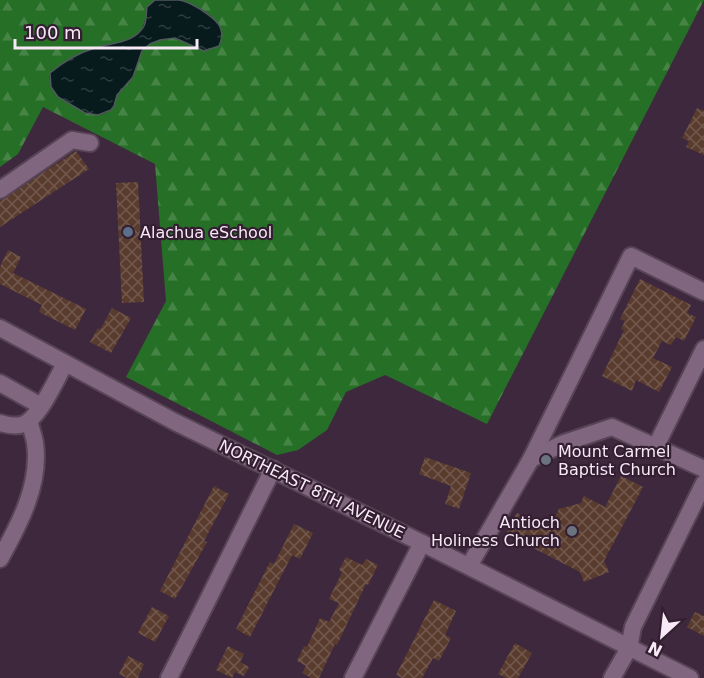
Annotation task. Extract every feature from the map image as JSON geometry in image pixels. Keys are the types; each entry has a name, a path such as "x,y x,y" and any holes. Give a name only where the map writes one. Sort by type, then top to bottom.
{"street":[{"path":"0,190 72,140 90,144"},
{"path":"469,566 531,459 632,256 704,292"},
{"name":"NORTHEAST 8TH AVENUE","path":"0,328 176,422 690,678"},
{"path":"656,446 704,348"},
{"path":"0,423 17,425 29,421 41,406 65,364"},
{"path":"0,382 41,406"},
{"path":"0,559 20,521 36,470 35,443 29,421"},
{"path":"531,459 564,443 612,427 704,469"},
{"path":"169,678 273,469"},
{"path":"612,678 629,648 633,627 704,483"},
{"path":"353,678 422,543"}],"green space":[{"path":"0,0 155,0 147,7 142,28 137,34 124,41 76,56 49,76 53,89 62,99 87,113 100,115 107,113 113,107 117,96 136,70 144,49 152,43 172,39 204,51 219,46 221,37 217,22 196,6 180,0 704,0 487,424 385,375 346,392 327,430 298,450 277,455 126,377 166,301 155,164 43,107 18,154 0,167"}],"water":[{"path":"155,0 185,1 210,16 221,28 219,46 204,51 175,38 150,44 142,51 133,77 117,95 114,106 111,110 98,115 85,113 58,97 51,87 50,73 83,52 122,42 135,36 144,26 147,7"}],"building":[{"path":"697,108 704,111 704,155 686,147 689,141 682,138"},
{"path":"76,151 89,169 0,227 0,201"},
{"path":"138,182 144,302 122,303 116,183"},
{"path":"8,250 21,257 13,273 86,309 75,330 39,312 42,305 0,284 0,267"},
{"path":"640,279 691,305 687,313 696,317 684,341 676,337 671,345 662,341 653,358 672,367 659,392 636,380 632,391 602,376 624,330 621,329 625,321 620,319"},
{"path":"112,308 131,318 111,353 90,342 98,328 100,330"},
{"path":"425,457 471,473 459,509 445,504 451,486 419,474"},
{"path":"621,476 643,487 604,561 609,572 584,582 580,572 506,534 517,513 549,530 559,509 581,503 584,496 605,507"},
{"path":"214,486 229,494 204,541 207,542 175,599 160,591"},
{"path":"294,524 313,533 300,559 292,555 250,637 236,629 270,562 274,564"},
{"path":"346,557 362,565 366,559 378,565 368,585 366,584 319,678 311,678 302,673 306,666 297,661 304,646 307,647 320,618 329,622 339,603 329,599 342,572 339,570"},
{"path":"434,600 456,611 445,635 451,638 439,661 433,658 422,678 402,678 396,675"},
{"path":"152,607 169,616 155,642 138,633"},
{"path":"695,612 704,616 704,636 687,627"},
{"path":"515,643 532,653 518,678 506,678 498,674"},
{"path":"228,646 244,654 240,662 249,667 244,676 235,672 232,678 216,670"},
{"path":"128,656 144,664 138,678 127,678 119,674"}],"place":[{"name":"Alachua eSchool","path":"128,232"},
{"name":"Mount Carmel Baptist Church","path":"546,460"},
{"name":"Antioch Holiness Church","path":"572,531"}]}
